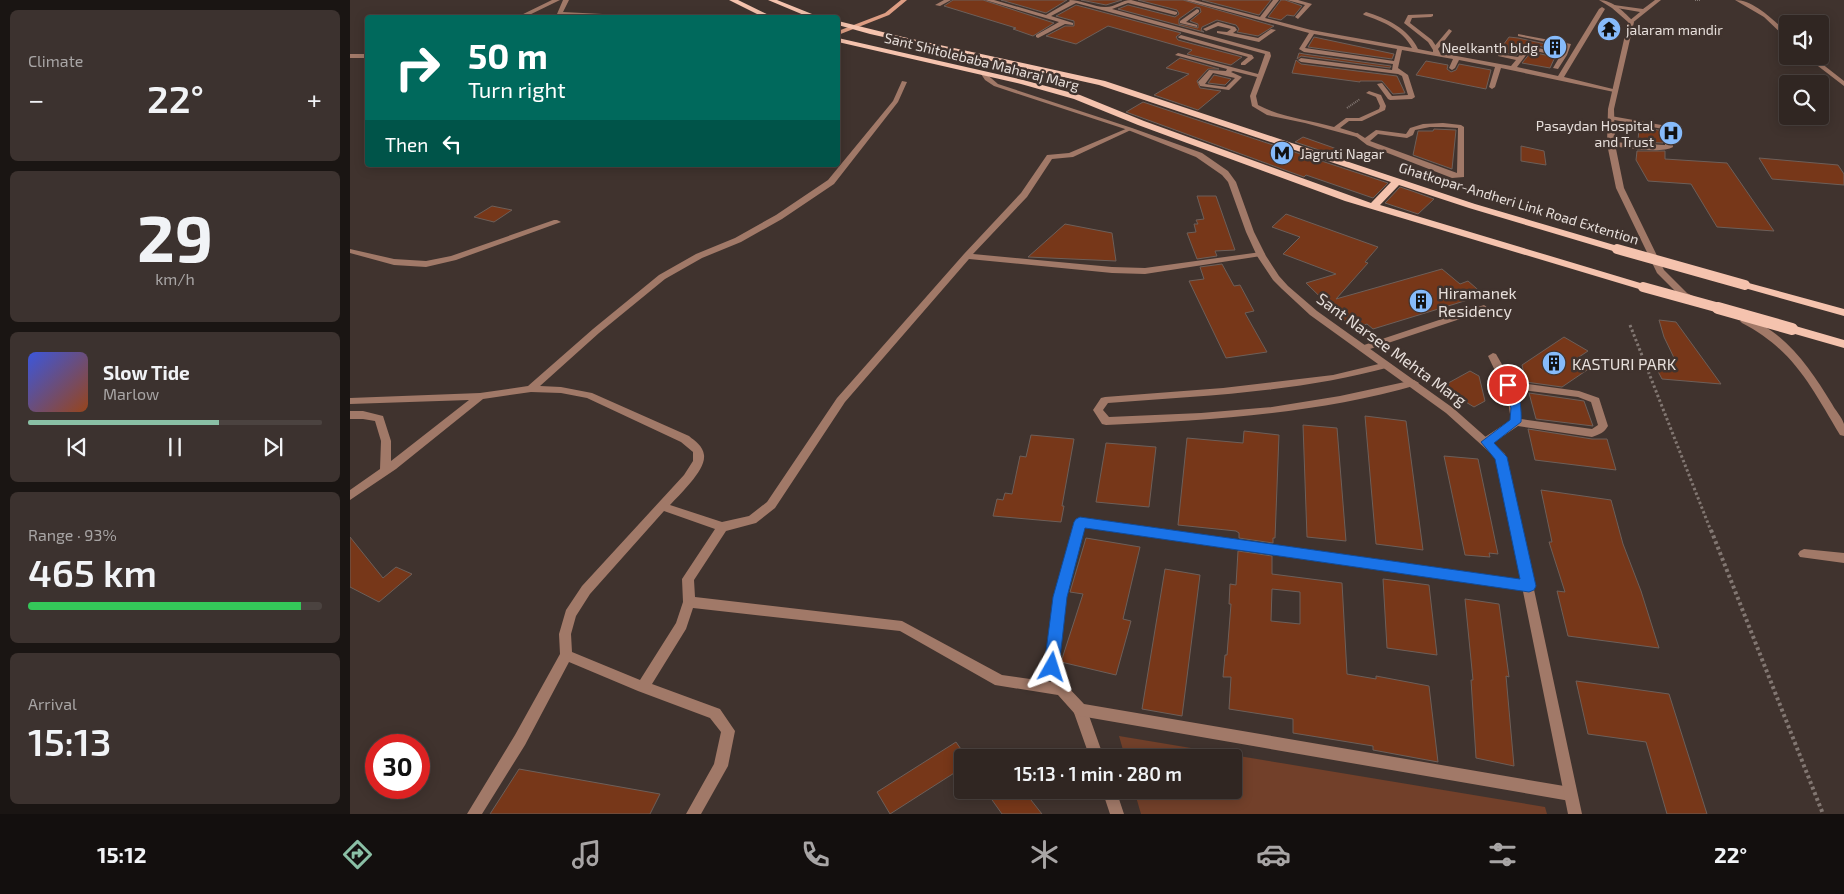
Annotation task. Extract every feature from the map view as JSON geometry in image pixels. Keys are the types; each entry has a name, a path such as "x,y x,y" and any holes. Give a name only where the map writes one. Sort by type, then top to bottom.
{"main road":[{"path":"732,0 765,15"},
{"path":"771,0 810,15"},
{"path":"840,31 886,14 904,0"},
{"name":"Sant Shitolebaba Maharaj Marg","path":"840,24 879,35 956,51"},
{"path":"860,46 879,35"},
{"name":"Sant Shitolebaba Maharaj Marg","path":"840,41 1077,97 1174,136 1373,207 1844,344"},
{"name":"Ghatkopar-Andheri Link Road Extention","path":"956,51 1042,68 1102,83 1551,230 1844,313"},
{"path":"1373,207 1397,181"}],"street":[{"path":"524,15 557,0"},
{"path":"566,0 559,14 572,15"},
{"path":"940,2 948,0"},
{"path":"988,0 1068,23 1038,36"},
{"path":"1046,17 1073,0 1109,4 1128,1 1176,13"},
{"path":"1086,0 1109,4 1212,37 1228,34 1234,30 1233,28 1218,24 1206,29"},
{"path":"1188,0 1313,32 1435,52 1454,63 1499,65 1614,90"},
{"path":"1261,18 1276,0"},
{"path":"1290,0 1309,4 1298,17"},
{"path":"1602,0 1614,7 1631,22"},
{"path":"1629,8 1634,0"},
{"path":"1658,0 1631,22 1614,90 1611,144 1620,188 1660,272 1684,294 1765,329 1796,356 1844,432"},
{"path":"1738,0 1766,16 1779,29"},
{"path":"1225,9 1231,3"},
{"path":"1614,7 1643,11"},
{"path":"1560,78 1602,9"},
{"path":"1197,11 1182,22 1206,29 1219,36 1268,54 1253,101 1259,110 1357,135 1366,142 1455,176 1461,175 1461,127 1451,125 1421,126 1412,129 1411,134 1407,136 1376,132 1366,142"},
{"path":"1366,14 1378,18 1408,38 1413,43 1415,49"},
{"path":"1431,15 1410,16 1407,23 1430,41 1435,52"},
{"path":"1228,34 1259,40 1273,30"},
{"path":"1435,52 1449,31"},
{"path":"1313,32 1302,49 1306,52 1396,64"},
{"path":"1520,35 1569,45 1556,68"},
{"path":"1202,51 1219,36"},
{"path":"1181,37 1250,56 1251,58 1243,64"},
{"path":"1380,84 1390,98 1412,97 1405,76 1394,69 1400,47"},
{"path":"1513,68 1528,48 1564,54"},
{"path":"1178,55 1229,71 1260,76"},
{"path":"1500,55 1519,59"},
{"path":"350,56 365,56"},
{"path":"1301,60 1398,72"},
{"path":"1492,87 1499,65"},
{"path":"1820,65 1844,84"},
{"path":"1211,71 1229,71 1239,77 1227,89 1202,85 1201,82 1211,71"},
{"name":"Sant Narsee Mehta Marg","path":"984,74 987,79 996,85 1130,129 1199,155 1225,173 1232,182 1261,254 1276,278 1303,305 1414,383 1477,432 1501,457 1575,814"},
{"path":"532,389 596,331 662,278 698,256 746,235 779,217 831,182 896,101 904,82"},
{"path":"1335,128 1348,119 1360,120 1382,110 1383,106 1379,96 1369,93"},
{"path":"1611,118 1665,127 1668,129 1669,146 1659,148 1611,144"},
{"path":"662,506 722,527 752,520 771,505 841,400 967,256 1024,195 1050,157 1070,155 1130,129"},
{"path":"350,251 394,262 426,264 453,258 557,222"},
{"path":"967,256 1112,270 1145,271 1261,254"},
{"path":"1364,348 1484,308"},
{"path":"1493,356 1517,408 1516,422"},
{"path":"1387,365 1333,378 1223,391 1105,400 1098,410 1106,421 1234,414 1341,399 1414,383"},
{"path":"1486,442 1516,422 1592,433 1599,432 1603,426 1595,400 1579,394 1508,385"},
{"path":"350,401 480,396 532,389 561,390 589,395 685,439 696,447 699,453 698,462 688,478 586,590 570,614 565,634 566,655 520,740 474,814"},
{"path":"351,495 385,471 480,396"},
{"path":"350,415 363,414 379,419 386,441 385,471"},
{"path":"1094,749 1080,710 1061,689 1052,667 1058,606 1080,522 1529,586"},
{"path":"643,687 682,625 690,602 688,579 722,527"},
{"path":"1804,554 1844,558"},
{"path":"690,602 902,626 1000,680 1061,689"},
{"path":"566,655 643,687 715,713 728,731 721,766 694,814"},
{"path":"1080,710 1570,794"},
{"path":"1112,799 1117,814"}],"path":[{"path":"1695,0 1701,0"},
{"path":"1348,119 1339,113 1369,93"},
{"path":"1630,325 1824,814"}],"shaded area":[{"path":"1119,736 1197,749 1123,749"},
{"path":"1242,756 1545,807 1547,814 1141,814 1137,799 1242,799"}],"building":[{"path":"953,0 983,0 1054,23 1033,36 1013,29 1016,28 944,6"},
{"path":"1001,0 1067,0 1046,13"},
{"path":"1081,0 1122,0 1106,5"},
{"path":"1138,0 1183,0 1274,26 1258,36 1237,32 1239,29 1236,25 1217,20 1202,27 1201,30 1204,32 1118,9 1128,5 1175,17 1179,14 1177,10","holes":["1196,7 1200,8 1201,12 1190,21 1198,24 1198,28 1179,24 1179,19"]},
{"path":"1202,0 1271,0 1259,15"},
{"path":"1281,0 1302,6 1294,16 1287,15 1281,20 1268,17"},
{"path":"1076,5 1181,33 1176,37 1178,40 1242,57 1231,65 1187,54 1192,50 1108,26 1076,44 1046,36 1065,26 1074,26 1074,21 1056,16"},
{"path":"1314,37 1394,54 1392,59 1308,47"},
{"name":"Neelkanth bldg","path":"1509,37 1559,47 1557,50 1528,44 1517,55 1498,52"},
{"path":"1531,52 1555,57 1550,68 1522,63"},
{"path":"1299,53 1391,66 1390,68 1301,56 1297,59"},
{"path":"1180,58 1219,69 1208,69 1197,81 1200,88 1221,91 1198,110 1154,95 1189,74 1166,68"},
{"path":"1296,60 1301,64 1397,76 1405,93 1393,94 1382,81 1360,82 1292,73"},
{"path":"1426,61 1448,65 1447,69 1451,72 1456,70 1459,64 1491,70 1486,89 1416,75"},
{"path":"1214,75 1231,79 1225,85 1208,83"},
{"path":"1143,102 1388,183 1373,198 1306,175 1304,177 1126,112"},
{"path":"1639,126 1663,131 1663,143 1638,142"},
{"path":"1434,129 1456,130 1452,169 1413,155 1418,131 1433,131"},
{"path":"1303,137 1337,149 1331,154 1295,142"},
{"path":"1521,146 1544,151 1546,165 1521,161"},
{"path":"1637,151 1665,151 1665,159 1727,163 1774,231 1717,227 1691,184 1648,181 1636,160"},
{"path":"1759,158 1838,165 1844,174 1844,185 1772,179"},
{"path":"1400,187 1434,199 1418,214 1385,203"},
{"path":"1197,196 1216,196 1235,250 1215,251 1217,256 1197,259 1187,233 1196,232 1194,224 1198,224 1196,220 1204,219"},
{"path":"492,206 512,210 494,222 474,217"},
{"path":"1286,214 1378,247 1365,262 1368,263 1336,299 1442,269 1460,284 1468,281 1484,295 1373,329 1367,324 1353,329 1306,283 1336,274 1283,254 1300,237 1272,227"},
{"path":"1065,224 1112,233 1116,261 1028,257"},
{"path":"1222,264 1234,286 1240,285 1254,311 1245,313 1267,352 1226,358 1189,281 1204,279 1200,267"},
{"path":"1659,320 1676,322 1721,384 1662,379 1652,360 1676,362 1664,337"},
{"name":"KASTURI PARK","path":"1564,337 1588,351 1576,359 1590,368 1562,387 1526,382 1522,365"},
{"path":"1470,371 1479,376 1485,401 1474,407 1441,387"},
{"path":"1529,393 1584,401 1593,426 1536,419"},
{"path":"1365,416 1406,421 1423,550 1376,544"},
{"path":"1303,425 1337,428 1346,541 1307,537"},
{"path":"1528,429 1592,439 1607,439 1616,470 1535,460"},
{"path":"1244,431 1279,435 1275,538 1273,538 1273,543 1239,538 1239,533 1236,531 1178,525 1187,438 1243,443"},
{"path":"1031,435 1074,439 1061,522 993,516 997,499 1003,500 1005,493 1012,494 1020,456 1026,457"},
{"path":"1106,443 1156,447 1149,507 1096,502"},
{"path":"1444,456 1478,459 1498,554 1489,553 1490,557 1465,555"},
{"path":"1541,490 1611,500 1623,544 1641,591 1659,648 1568,636 1557,591 1565,592 1549,542 1552,542"},
{"path":"350,537 383,578 396,567 412,574 379,602 350,587"},
{"path":"1086,538 1140,547 1123,619 1131,621 1116,675 1061,662 1083,594 1070,592"},
{"path":"1238,551 1272,556 1272,574 1342,583 1347,674 1376,679 1376,676 1429,686 1438,762 1373,750 1373,746 1293,733 1293,719 1229,709 1231,677 1223,677 1225,655 1227,655 1231,604 1229,604 1230,584 1236,585","holes":["1272,589 1300,592 1300,624 1271,621"]},
{"path":"1165,569 1200,575 1182,716 1142,709"},
{"path":"1383,579 1429,585 1437,655 1387,648"},
{"path":"1465,599 1499,604 1509,677 1506,676 1514,766 1476,758 1471,680 1473,680"},
{"path":"1576,681 1669,694 1707,814 1667,814 1646,742 1588,734"},
{"path":"956,742 961,749 954,749 954,773 890,814 877,792"},
{"path":"519,769 660,794 650,814 490,814"},
{"path":"991,799 1032,799 1031,800 1042,814 1002,814"}],"place":[{"name":"jalaram mandir","path":"1609,29"},
{"name":"Neelkanth bldg","path":"1555,47"},
{"name":"Pasaydan Hospital and Trust","path":"1671,133"},
{"name":"Jagruti Nagar","path":"1282,153"},
{"name":"Hiramanek Residency","path":"1421,301"},
{"name":"KASTURI PARK","path":"1554,363"}],"route":[{"path":"1052,667 1060,597 1080,522 1529,586 1501,457 1486,442 1516,422 1517,408 1508,385"}]}
